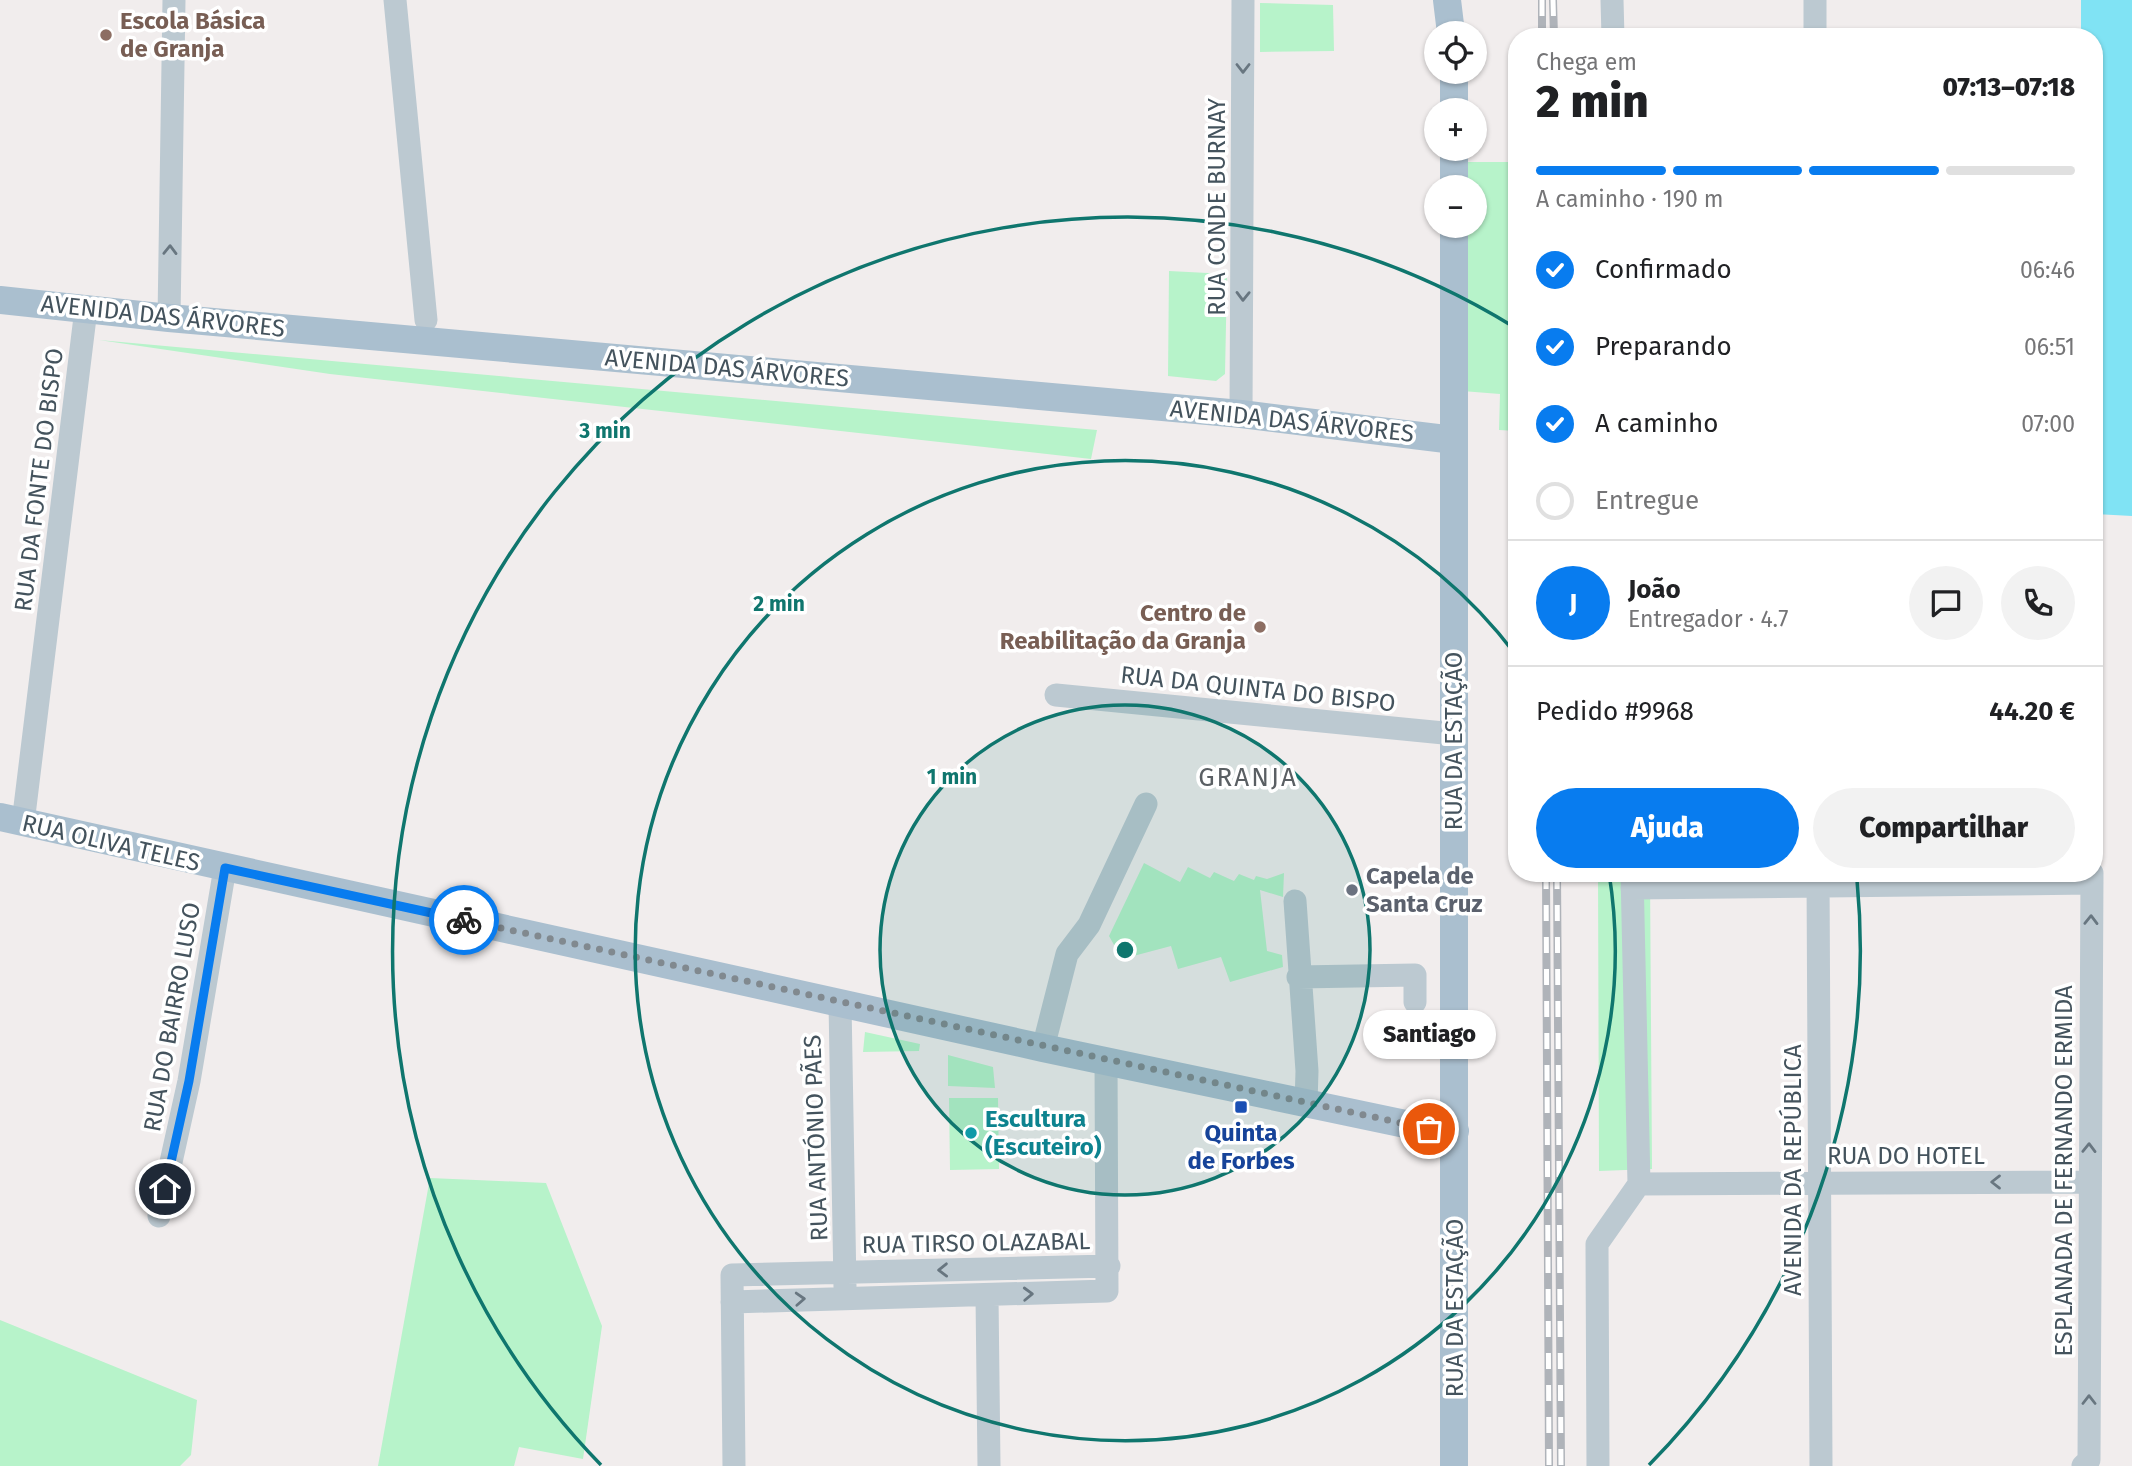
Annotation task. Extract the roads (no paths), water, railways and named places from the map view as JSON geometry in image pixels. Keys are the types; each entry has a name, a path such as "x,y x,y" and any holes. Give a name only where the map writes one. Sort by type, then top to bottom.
{"main road":[{"path":"1447,0 1450,21"},
{"name":"RUA DA ESTAÇÃO","path":"1454,238 1456,1465"},
{"name":"AVENIDA DAS ÁRVORES","path":"0,300 169,318 1241,414 1454,440"},
{"name":"RUA OLIVA TELES","path":"11,820 1043,1048 1429,1129 1455,1131"}],"street":[{"path":"169,318 174,0"},
{"path":"395,0 426,320"},
{"name":"RUA CONDE BURNAY","path":"1241,414 1243,0"},
{"path":"1612,0 1613,28"},
{"path":"1815,0 1815,28"},
{"name":"RUA DA FONTE DO BISPO","path":"11,820 86,309"},
{"name":"RUA DA QUINTA DO BISPO","path":"1056,695 1454,734"},
{"path":"1043,1048 1067,954 1089,925 1146,804"},
{"name":"RUA DO BAIRRO LUSO","path":"159,1216 189,1081 225,868"},
{"path":"1598,1466 1597,1244 1639,1184 1632,882"},
{"name":"AVENIDA DA REPÚBLICA","path":"1818,882 1821,1466"},
{"name":"ESPLANADA DE FERNANDO ERMIDA","path":"2084,1466 2089,1460 2092,882"},
{"path":"1295,901 1298,977 1307,1071 1306,1104"},
{"path":"1298,977 1415,975 1415,1002"},
{"name":"RUA ANTÓNIO PÃES","path":"840,1003 845,1272"},
{"name":"RUA TIRSO OLAZABAL","path":"1106,1060 1109,1266 1107,1291 732,1302 732,1275 1109,1266"},
{"name":"RUA DO HOTEL","path":"1639,1184 2089,1182"},
{"name":"RUA TIRSO OLAZABAL","path":"845,1272 845,1297"},
{"path":"987,1296 989,1466"},
{"path":"732,1302 734,1466"}],"water":[{"path":"2081,0 2132,0 2132,516 2103,514 2103,28 2081,28"}],"railway":[{"path":"1542,0 1542,28"},
{"path":"1553,0 1554,28"},
{"path":"1546,882 1549,1466"},
{"path":"1557,882 1561,1466"}],"place":[{"name":"Escola Básica de Granja","path":"106,35"},
{"name":"Centro de Reabilitação da Granja","path":"1260,627"},
{"name":"Capela de Santa Cruz","path":"1352,890"},
{"name":"Quinta de Forbes","path":"1241,1107"},
{"name":"Santiago","path":"1429,1129"},
{"name":"Escultura (Escuteiro)","path":"971,1133"}],"district":[{"name":"GRANJA","path":"1248,777"}]}
